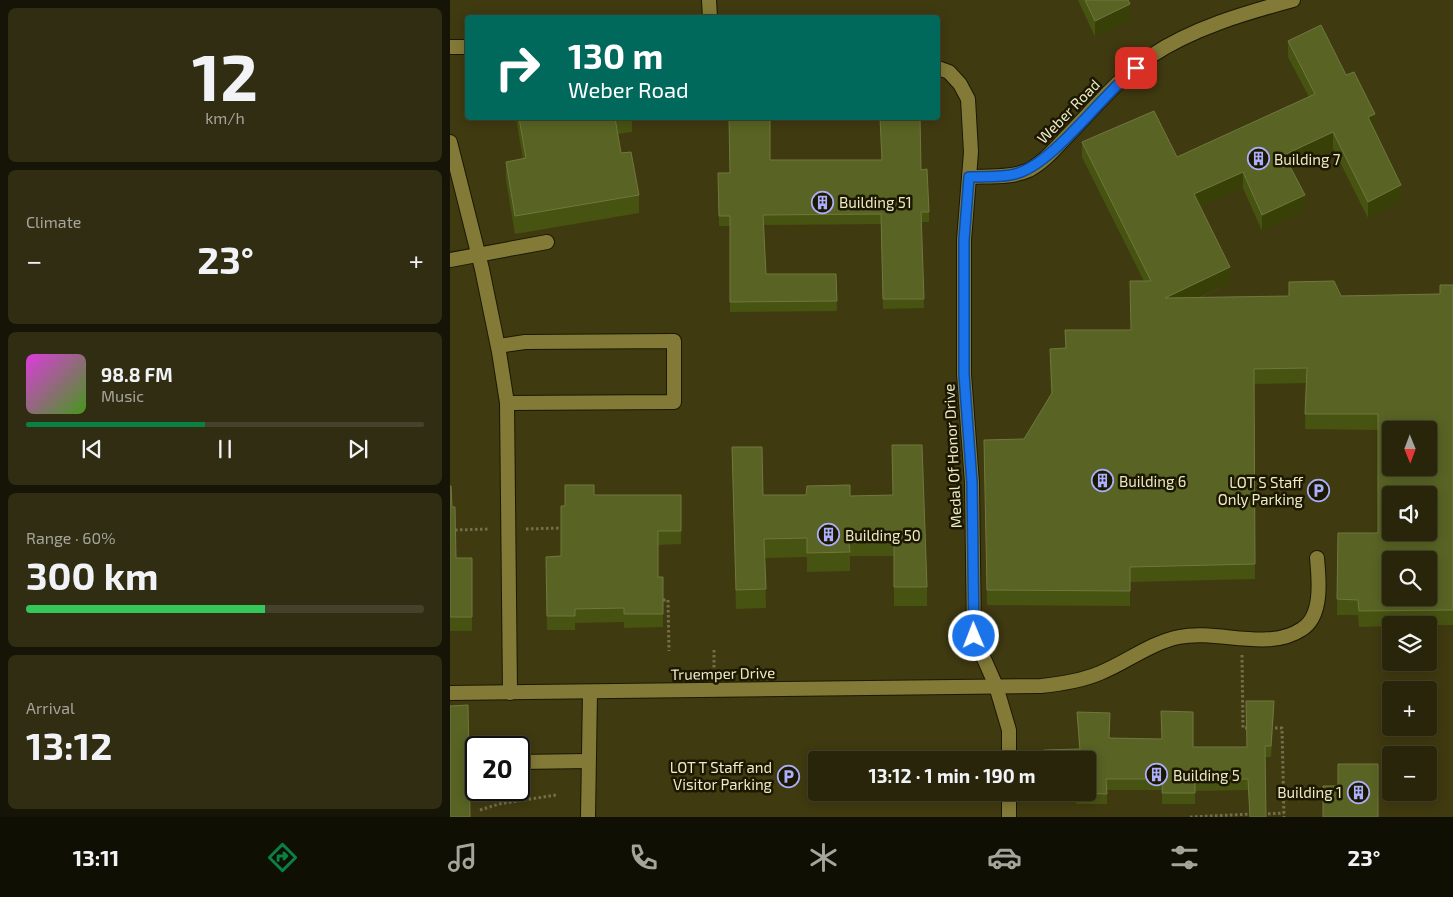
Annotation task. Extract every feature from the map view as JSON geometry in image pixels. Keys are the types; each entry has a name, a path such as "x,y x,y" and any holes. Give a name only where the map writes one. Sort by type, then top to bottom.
{"lane":[{"path":"709,0 710,15"},
{"name":"Weber Road","path":"969,177 1014,175 1029,170 1047,157 1121,80 1152,55 1189,36 1256,10 1293,0"},
{"path":"450,47 465,47"},
{"name":"Medal Of Honor Drive","path":"940,69 949,72 960,84 968,99 971,152 964,240 964,374 972,483 974,636 996,686 1009,730 1009,751"},
{"path":"450,142 479,256 498,346 507,403 510,693"},
{"path":"450,260 547,242"},
{"path":"498,346 526,342 674,341 674,402 507,403"},
{"name":"Truemper Drive","path":"450,693 1041,686 1072,682 1099,674 1149,647 1180,637 1242,637 1274,640 1304,628 1313,616 1318,594 1317,558"},
{"path":"588,817 590,692"},
{"path":"530,762 588,762"},
{"path":"1009,801 1010,817"}],"path":[{"path":"521,529 561,528"},
{"path":"456,530 494,529"},
{"path":"663,600 668,600 669,651"},
{"path":"1242,649 1243,728 1253,728"},
{"path":"714,650 714,678"},
{"path":"1190,817 1284,815 1282,728 1263,728"},
{"path":"480,810 499,804 556,796"}],"shaded area":[{"path":"450,0 1453,0 1453,817 450,817"}],"building":[{"path":"1085,0 1128,0 1130,4 1095,21"},
{"path":"1321,25 1346,75 1354,72 1375,114 1368,117 1401,185 1368,202 1333,132 1284,155 1305,195 1262,215 1243,172 1194,194 1230,267 1165,298 1289,296 1289,282 1334,281 1341,296 1440,294 1440,285 1453,285 1453,610 1359,611 1358,600 1337,599 1338,533 1378,533 1378,414 1305,414 1307,368 1254,369 1255,564 1130,567 1130,591 987,590 984,440 1024,439 1052,393 1050,349 1066,348 1065,330 1131,330 1130,281 1151,281 1082,142 1154,111 1177,157 1315,94 1288,41"},
{"path":"519,120 615,120 621,153 631,152 639,195 515,216 506,162 526,158"},
{"name":"Building 51","path":"729,120 770,120 770,160 882,160 880,120 920,120 921,170 927,169 929,212 921,212 924,299 883,299 881,214 763,215 766,274 836,274 837,301 730,302 730,216 719,216 718,173 730,173"},
{"name":"Building 50","path":"892,445 922,445 927,587 894,587 894,537 848,537 850,552 807,553 807,538 764,539 766,589 736,590 732,447 762,447 763,495 806,495 807,486 850,485 850,496 893,495"},
{"path":"565,485 594,485 594,495 681,495 681,531 658,531 658,577 663,577 663,614 624,614 624,608 575,609 575,616 547,616 546,557 561,556 561,506 565,506"},
{"path":"450,486 452,507 455,507 456,558 472,558 472,617 450,617"},
{"path":"1246,701 1274,701 1271,746 1265,746 1266,817 1250,817 1248,779 1195,780 1195,793 1162,793 1163,779 1106,779 1107,794 1096,794 1096,751 1044,751 1080,749 1077,712 1110,713 1109,738 1162,739 1161,711 1193,712 1193,747 1247,747"},
{"path":"468,705 469,736 465,736 465,801 470,801 470,817 450,817 450,706"},
{"name":"Building 1","path":"1338,764 1378,764 1378,817 1323,817 1323,786 1338,786"}],"place":[{"name":"Building 7","path":"1258,159"},
{"name":"Building 51","path":"823,202"},
{"name":"Building 6","path":"1103,481"},
{"name":"LOT S Staff Only Parking","path":"1319,491"},
{"name":"Building 50","path":"829,535"},
{"name":"Building 5","path":"1157,775"},
{"name":"LOT T Staff and Visitor Parking","path":"788,776"},
{"name":"Building 1","path":"1358,792"}],"route":[{"path":"974,636 972,483 964,374 964,240 969,177 1014,175 1029,170 1047,157 1121,80 1136,68"}]}
